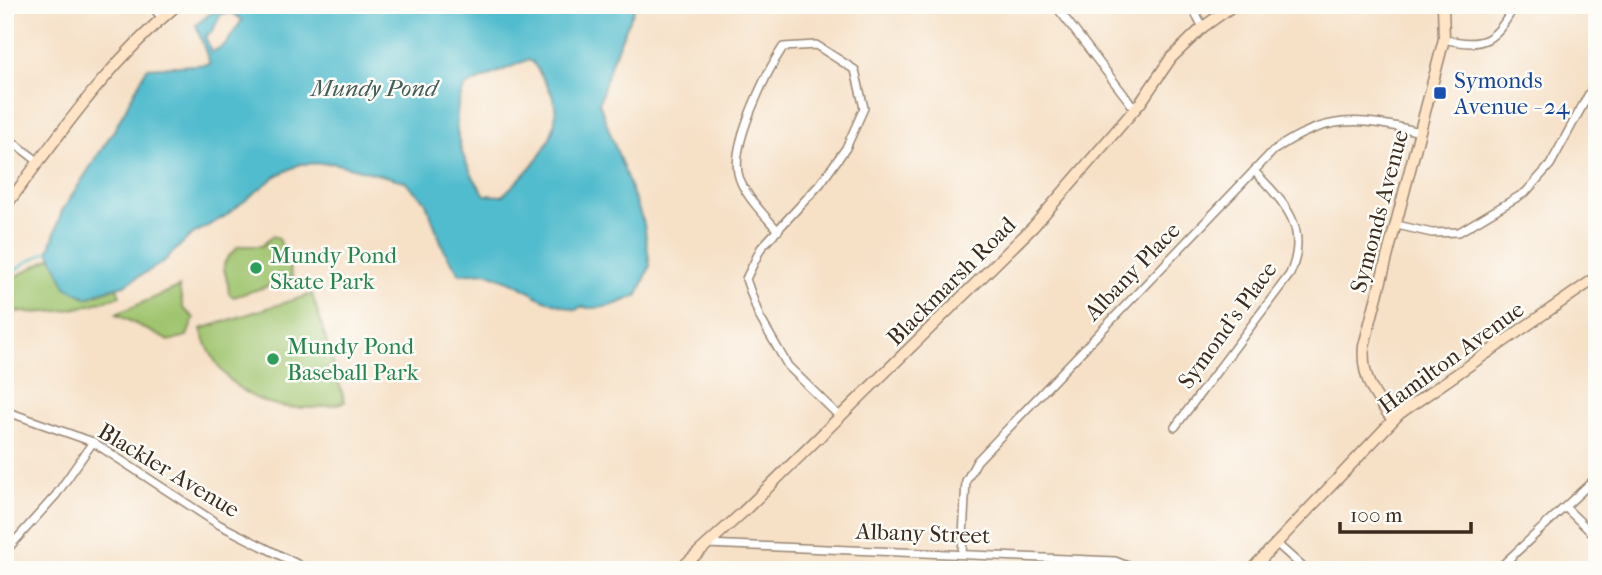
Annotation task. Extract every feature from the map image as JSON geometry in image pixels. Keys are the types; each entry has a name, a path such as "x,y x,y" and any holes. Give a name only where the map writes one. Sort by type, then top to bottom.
{"street":[{"path":"151,5 162,18"},
{"path":"5,207 97,83 177,5"},
{"path":"1055,5 1135,109"},
{"path":"1191,5 1203,27"},
{"name":"Blackmarsh Road","path":"678,570 743,512 1033,228 1135,109 1171,58 1203,27 1234,5"},
{"name":"Symonds Avenue","path":"1393,420 1368,383 1363,357 1444,39 1443,5"},
{"path":"1444,39 1470,44 1491,38 1502,28 1515,5"},
{"path":"778,231 750,195 738,174 740,150 761,81 783,47 816,45 855,70 864,108 846,148 820,184 778,231 761,248 746,279 759,316 788,366 841,416"},
{"path":"1396,225 1432,233 1459,232 1526,192 1550,165 1597,79"},
{"name":"Albany Place","path":"962,554 966,481 977,461 1254,171 1289,140 1336,121 1371,120 1420,132"},
{"path":"5,136 39,162"},
{"name":"Symond's Place","path":"1175,427 1290,274 1298,256 1298,238 1283,201 1254,171"},
{"name":"Hamilton Avenue","path":"1251,570 1393,420 1597,277"},
{"name":"Blackler Avenue","path":"5,411 93,442 218,524 309,570"},
{"path":"5,552 56,495 93,442"},
{"path":"1497,570 1597,477"},
{"path":"1566,508 1597,538"},
{"path":"1276,543 1306,570"},
{"name":"Albany Street","path":"705,544 1115,561 1138,570"}],"green space":[{"name":"Mundy Pond Skate Park","path":"272,236 279,238 293,278 234,297 229,294 224,268 226,260 239,246 262,246"},
{"path":"54,256 66,287 88,298 117,287 120,296 91,305 49,312 5,310 5,282"},
{"path":"179,287 183,308 194,318 187,336 169,341 116,314"},
{"name":"Mundy Pond Baseball Park","path":"312,294 345,402 297,408 256,398 238,387 210,353 201,329"}],"water":[{"name":"Mundy Pond","path":"244,5 636,5 612,60 599,103 644,224 650,266 638,295 610,306 580,307 576,310 542,299 516,284 486,272 460,274 445,252 425,201 404,181 333,163 300,164 276,176 224,217 191,235 162,263 124,285 88,298 66,287 49,251 62,211 116,127 147,68 210,64 196,25 211,13 243,9","holes":["233,13 242,20 226,44 212,52 205,37 213,30 221,14","527,60 533,62 552,95 556,110 555,124 543,151 523,176 502,196 485,195 470,170 459,143 459,100 465,86"]}],"waterway":[{"path":"5,278 25,263 49,251"}],"place":[{"name":"Symonds Avenue - 24","path":"1440,93"},
{"name":"Mundy Pond Skate Park","path":"256,268"},
{"name":"Mundy Pond Baseball Park","path":"273,359"}]}
